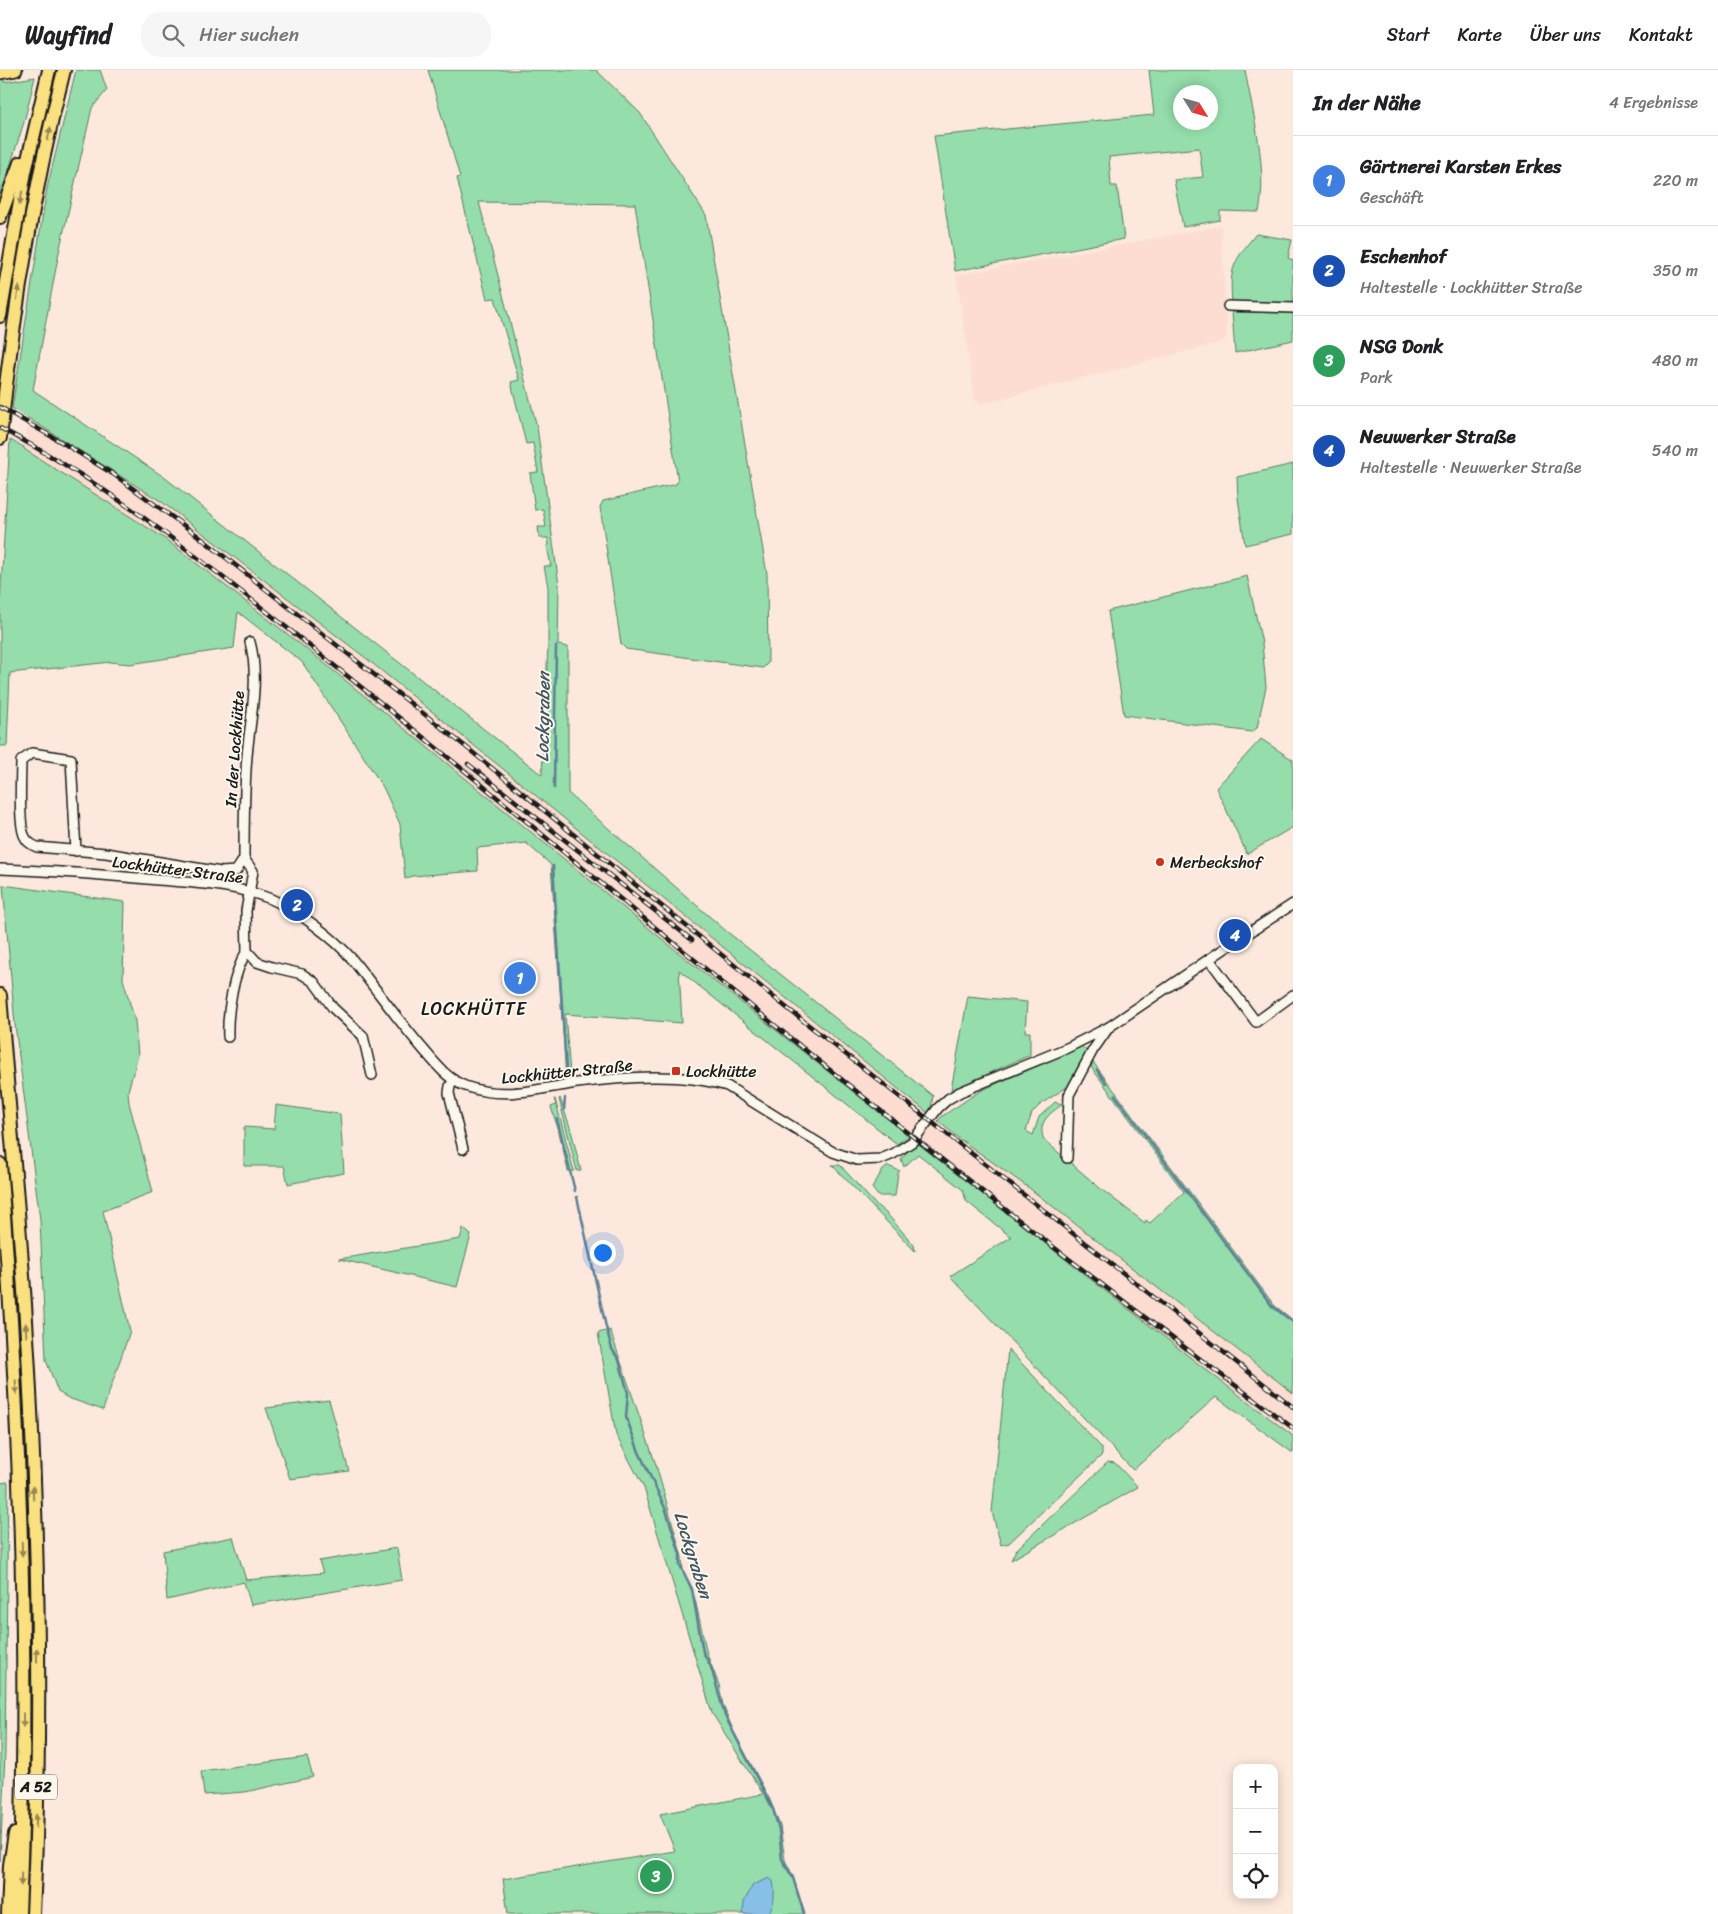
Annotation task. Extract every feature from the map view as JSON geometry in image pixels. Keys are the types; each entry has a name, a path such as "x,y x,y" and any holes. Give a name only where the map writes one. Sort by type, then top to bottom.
{"highway":[{"path":"0,438 11,342 37,187 64,70"},
{"path":"0,217 13,184 47,76"},
{"path":"0,316 25,172 47,76"},
{"name":"A 52","path":"0,995 24,1302 31,1420 37,1633 33,1914"},
{"name":"A 52","path":"0,1164 12,1314 19,1458 23,1635 19,1914"},
{"path":"8,1914 10,1865 22,1795"},
{"path":"35,1870 38,1914"}],"main road":[{"path":"0,72 16,70"}],"street":[{"path":"1228,306 1293,308"},
{"name":"In der Lockhütte","path":"247,951 246,911 253,872 244,859 247,757 254,665 250,642"},
{"path":"76,851 71,759 32,753 20,761 21,812 24,836 32,845 37,847 76,851 124,855 221,872 236,871 244,859"},
{"name":"Lockhütter Straße","path":"0,870 25,870 190,883 248,892 271,900 292,912 317,928 342,948 395,1016 438,1066 454,1080 482,1092 502,1094 628,1078 676,1078 716,1082 727,1086 833,1152 857,1160 881,1159 912,1142 938,1108 960,1092 1067,1048 1109,1027"},
{"path":"1067,1158 1069,1095 1093,1050 1109,1027 1293,904"},
{"path":"228,1037 235,980 240,962 247,951 257,962 302,974 314,982 333,1008 364,1036 372,1075"},
{"path":"1209,959 1256,1022 1293,994"},
{"path":"454,1080 450,1086 449,1093 463,1149"}],"shaded area":[{"path":"1221,226 1227,336 1222,342 981,404 975,400 956,275"},
{"path":"30,418 162,502 367,659 957,1137 1029,1188 1293,1393 1293,1436 909,1136 684,957 318,658 164,538 23,449"}],"green space":[{"path":"76,70 100,70 107,90 92,108 59,252 33,390 164,477 542,775 548,645 548,587 544,566 551,566 547,546 549,545 548,538 539,538 538,527 546,527 543,509 535,510 530,473 538,472 533,443 526,444 511,382 519,380 495,298 487,299 457,178 460,177 428,70 596,70 640,113 706,215 767,574 768,663 763,668 626,649 621,644 600,507 603,501 676,484 678,481 635,204 479,202 537,427 559,585 558,645 568,647 568,793 725,930 933,1096 928,1113 367,659 162,502 12,408 47,188"},
{"path":"1149,70 1245,70 1261,160 1262,178 1259,212 1220,211 1220,220 1183,227 1174,180 1203,177 1199,148 1109,157 1111,186 1117,186 1124,239 955,271 934,136 1154,115"},
{"path":"35,77 24,122 0,198 0,78 3,78 4,82"},
{"path":"1256,234 1292,240 1288,258 1293,260 1293,303 1232,302 1232,272 1238,258"},
{"path":"1232,312 1293,313 1293,340 1235,353"},
{"path":"10,440 24,447 24,449 164,538 318,658 684,957 909,1136 897,1144 679,970 682,1023 565,1014 570,1073 566,1074 551,865 526,843 477,848 478,871 412,876 405,879 400,824 383,787 302,662 238,612 234,648 130,664 111,662 10,673 7,746 0,746 0,602"},
{"path":"1293,464 1293,534 1245,545 1237,477"},
{"path":"1247,576 1262,643 1266,687 1257,728 1252,732 1124,715 1108,611"},
{"path":"1261,739 1293,760 1293,827 1247,854 1216,788"},
{"path":"3,885 125,902 123,979 135,1021 138,1055 128,1091 129,1103 153,1192 103,1211 130,1331 103,1410 68,1398 58,1392 46,1360 40,1220 15,1025"},
{"path":"968,996 1027,1002 1025,1032 1030,1032 1030,1055 951,1090"},
{"path":"1081,1046 1086,1050 1087,1056 1070,1085 1041,1104 1032,1113 1026,1131 1033,1135 1039,1117 1055,1102 1063,1104 1049,1115 1043,1123 1042,1134 1044,1140 1101,1189 1145,1223 1146,1220 1150,1223 1184,1192 1091,1067 1093,1062 1274,1305 1293,1320 1293,1393 1029,1188 957,1137 938,1121 941,1117 980,1091"},
{"path":"560,1098 571,1130 581,1171 577,1171"},
{"path":"555,1099 574,1171 568,1171 551,1107 556,1105"},
{"path":"276,1105 340,1114 344,1173 288,1184 284,1166 244,1166 244,1127 274,1129"},
{"path":"916,1142 1293,1436 1293,1453 1216,1397 1133,1470 950,1276 1011,1237 966,1201 963,1190 918,1154 904,1167 901,1159"},
{"path":"832,1165 840,1165 873,1202 887,1214 914,1245 915,1251"},
{"path":"888,1166 900,1171 898,1173 895,1196 878,1196 872,1188 882,1171"},
{"path":"463,1228 471,1235 457,1287 339,1259 460,1239"},
{"path":"610,1330 656,1465 682,1557 683,1570 695,1599 707,1654 719,1685 723,1705 733,1730 770,1800 780,1826 785,1860 793,1876 805,1914 508,1914 503,1879 675,1851 660,1814 763,1794 712,1713 644,1488 616,1435 598,1333"},
{"path":"1008,1349 1102,1448 1102,1455 1009,1543 1001,1545 992,1512"},
{"path":"329,1400 349,1471 290,1479 266,1408"},
{"path":"1108,1462 1115,1463 1138,1487 1011,1560 1016,1550"},
{"path":"8,1482 5,1754 0,1862 0,1483"},
{"path":"233,1537 246,1580 323,1573 319,1561 397,1548 402,1580 251,1605 244,1582 167,1600 163,1551"},
{"path":"307,1757 313,1777 245,1792 204,1795 201,1771"}],"water":[{"path":"769,1878 773,1881 774,1894 772,1906 768,1914 743,1914 744,1902 753,1885"}],"waterway":[{"name":"Lockgraben","path":"554,788 556,646"},
{"name":"Lockgraben","path":"553,866 566,1068"},
{"path":"1097,1070 1106,1083"},
{"path":"1115,1095 1272,1306 1293,1322"},
{"name":"Lockgraben","path":"564,1110 565,1098"},
{"name":"Lockgraben","path":"557,1119 575,1191"},
{"name":"Lockgraben","path":"577,1197 606,1327 612,1349 619,1360 628,1393 626,1417 639,1452 666,1510 680,1554 680,1565 692,1589 703,1652 711,1667 725,1716 773,1809 779,1830 782,1859 793,1878 804,1914"}],"railway":[{"path":"0,407 113,474 197,535 466,747 787,1008 1293,1407"},
{"path":"0,428 101,488 227,580 426,739 905,1130 1098,1281 1293,1428"},
{"path":"468,764 692,940"}],"place":[{"name":"Merbeckshof","path":"1160,862"},
{"name":"Eschenhof","path":"297,905"},
{"name":"Neuwerker Straße","path":"1235,935"},
{"name":"Gärtnerei Karsten Erkes","path":"520,978"},
{"name":"Lockhütte","path":"676,1071"},
{"name":"NSG Donk","path":"656,1876"}],"district":[{"name":"LOCKHÜTTE","path":"474,1009"}]}
